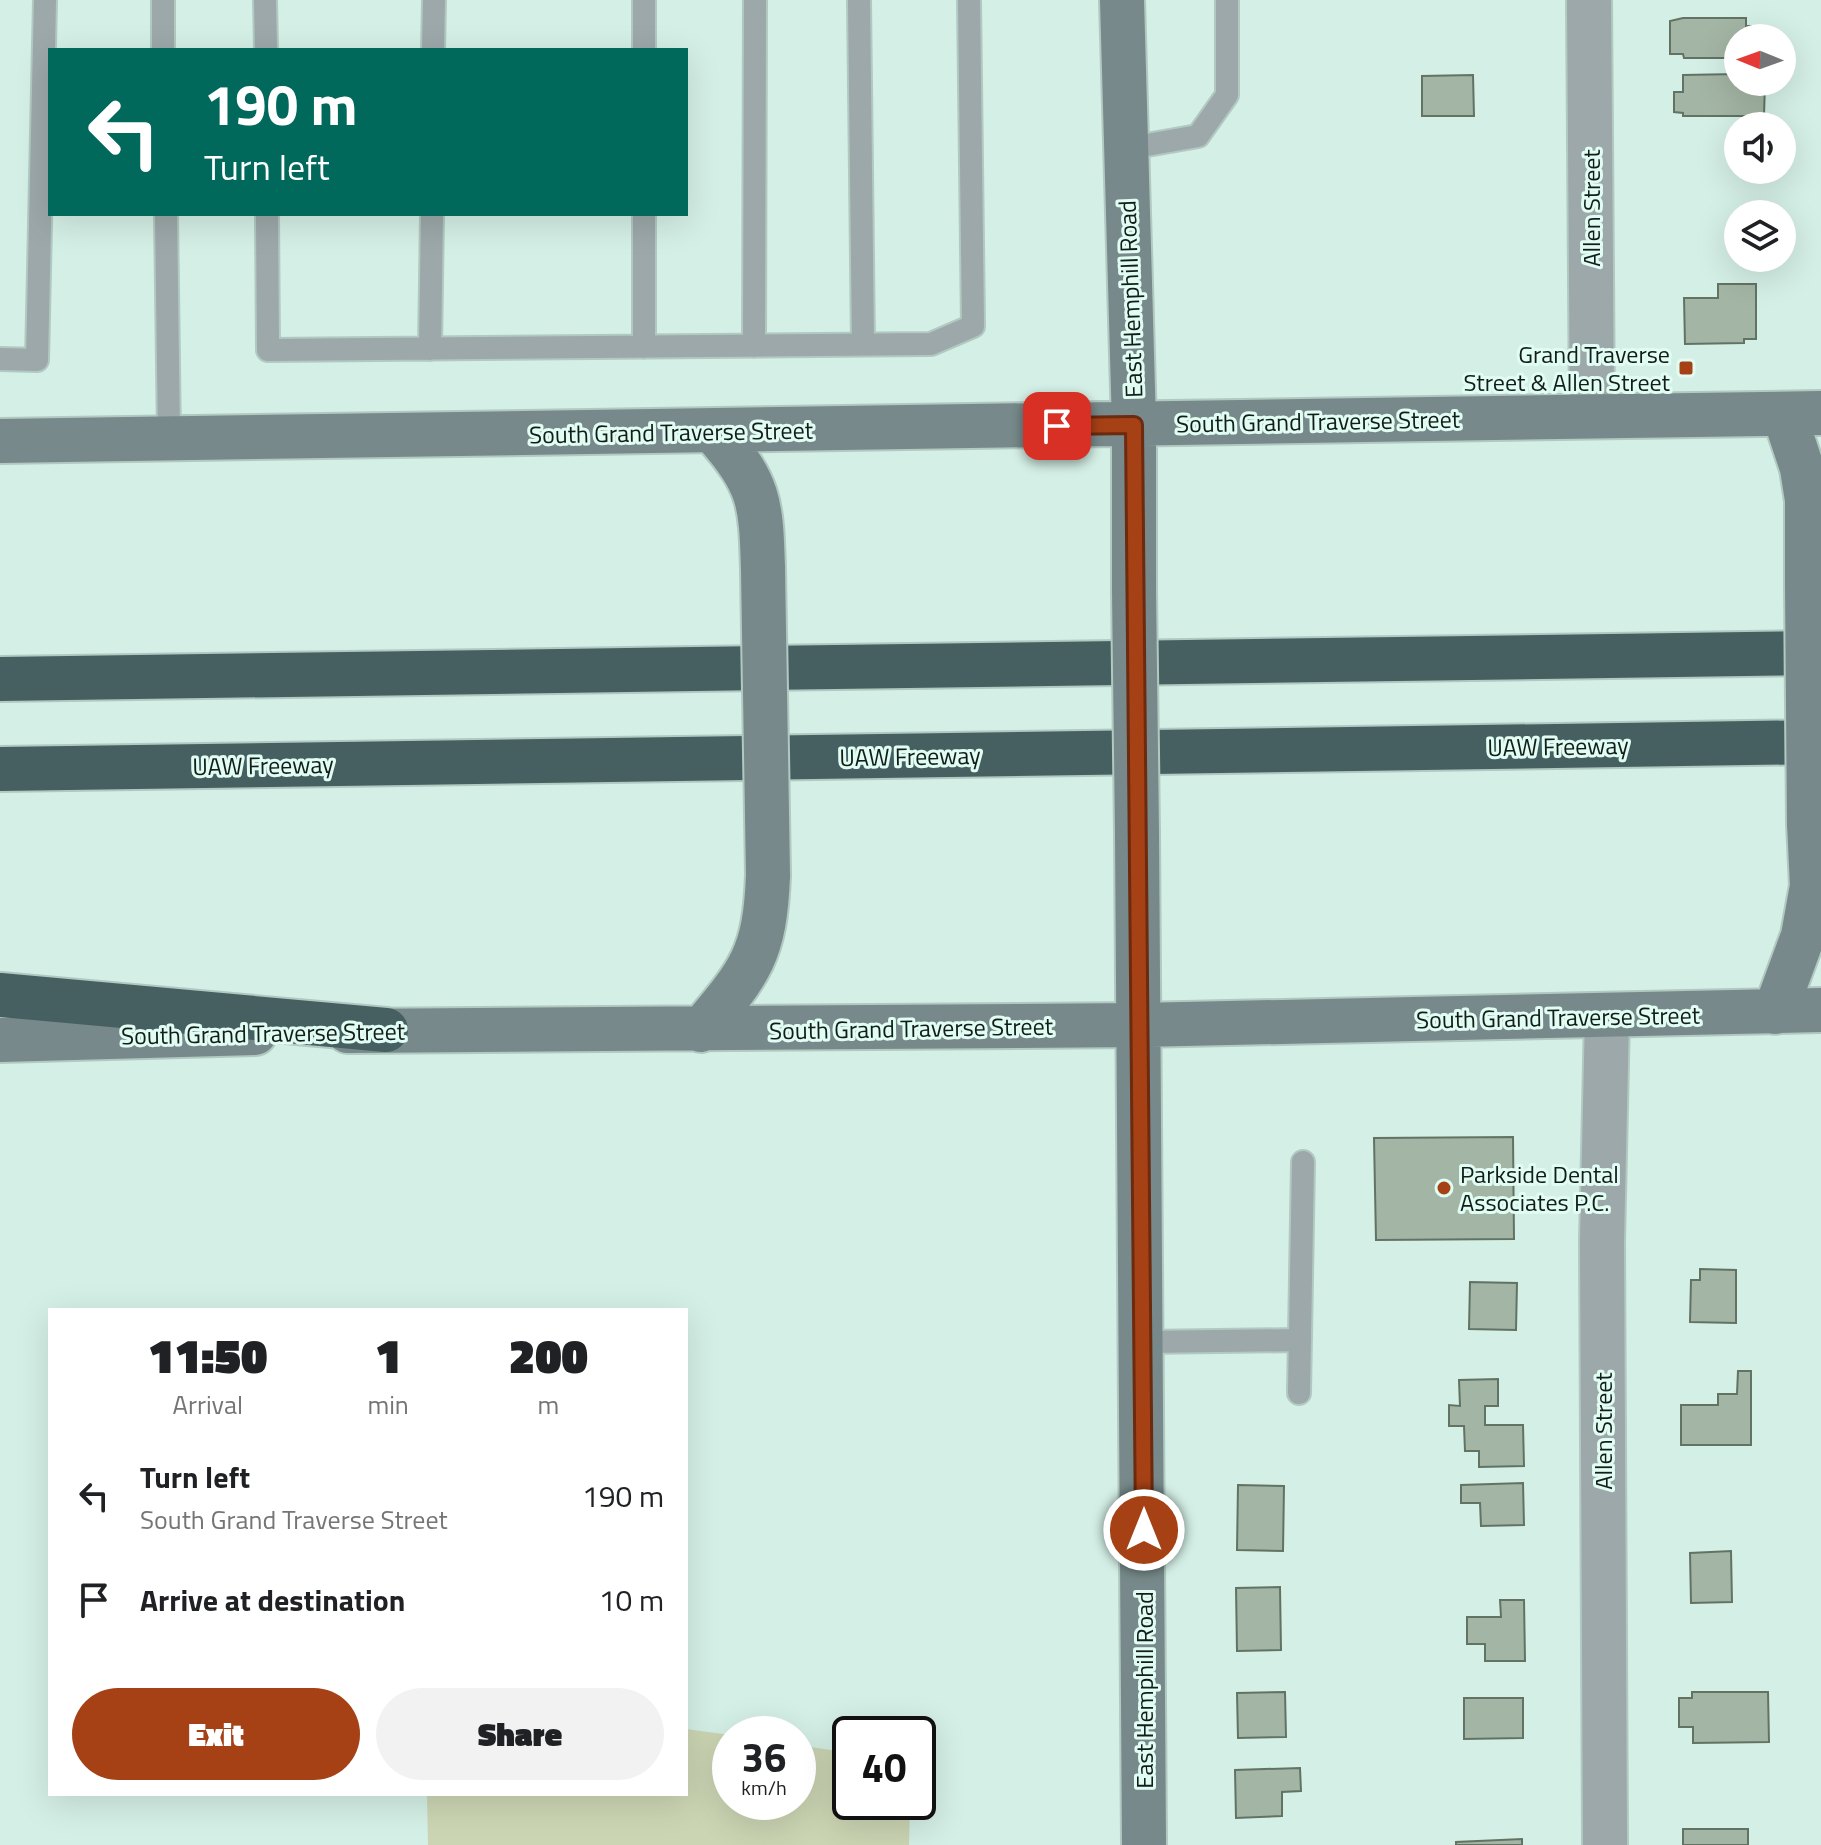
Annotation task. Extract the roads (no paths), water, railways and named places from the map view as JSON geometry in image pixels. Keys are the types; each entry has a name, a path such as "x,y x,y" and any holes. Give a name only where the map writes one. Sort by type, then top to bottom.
{"highway":[{"path":"0,679 1821,653"},
{"name":"UAW Freeway","path":"0,769 1821,742"},
{"path":"0,995 386,1030"}],"main road":[{"name":"East Hemphill Road","path":"1122,0 1134,425 1143,1342 1144,1845"},
{"name":"South Grand Traverse Street","path":"0,441 1802,414"},
{"path":"1775,1012 1803,936 1812,886 1807,500 1802,468 1802,414"},
{"path":"701,1030 753,963 766,920 768,875 759,499 741,462 714,432"},
{"name":"South Grand Traverse Street","path":"0,1040 386,1030 1140,1025 1821,1010"}],"street":[{"name":"Allen Street","path":"1589,0 1592,415"},
{"name":"Allen Street","path":"1605,1845 1602,1241 1607,1017"}],"lane":[{"path":"0,359 37,360 45,0"},
{"path":"163,0 163,48"},
{"path":"265,0 266,48"},
{"path":"433,48 434,0"},
{"path":"644,0 644,48"},
{"path":"754,346 755,0"},
{"path":"859,0 863,344"},
{"path":"267,216 268,350 931,344 973,326 969,0"},
{"path":"1124,149 1198,136 1227,95 1227,0"},
{"path":"166,216 169,438"},
{"path":"430,349 432,216"},
{"path":"644,216 644,347"},
{"path":"1299,1393 1303,1162"},
{"path":"1143,1342 1300,1340"}],"place":[{"name":"Grand Traverse Street & Allen Street","path":"1686,368"},
{"name":"Parkside Dental Associates P.C.","path":"1444,1188"}]}
